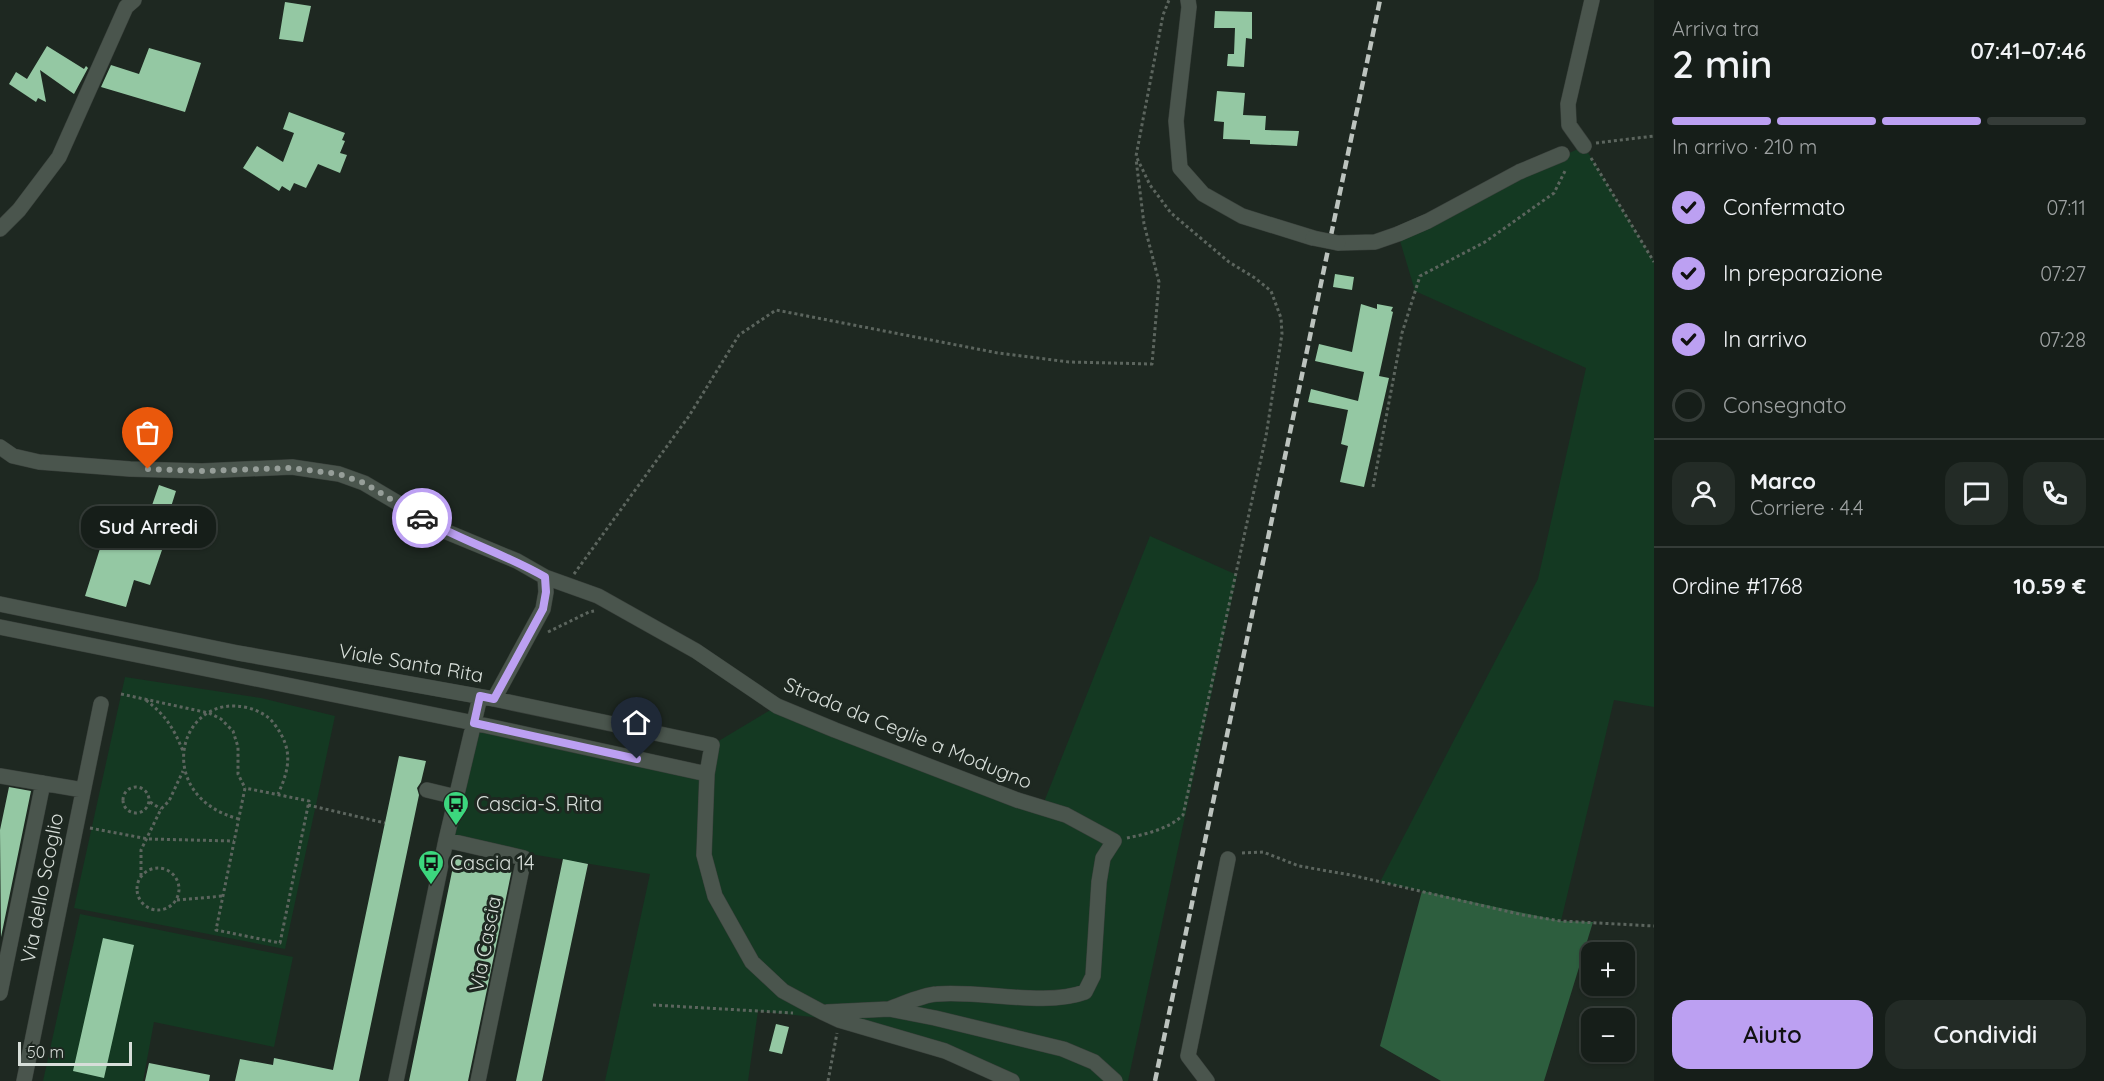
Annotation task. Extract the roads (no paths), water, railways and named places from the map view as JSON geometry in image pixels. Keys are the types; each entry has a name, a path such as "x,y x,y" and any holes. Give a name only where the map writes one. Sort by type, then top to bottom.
{"street":[{"path":"1188,0 1176,121 1180,168 1203,194 1242,216 1313,238 1338,243 1375,242 1398,234 1519,172 1562,154"},
{"path":"1584,146 1569,125 1568,104 1592,0"},
{"path":"0,229 19,210 59,158 130,3"},
{"name":"Strada da Ceglie a Modugno","path":"0,447 13,456 39,462 202,471 292,468 339,474 364,483 447,532 517,561 545,577 598,596 696,651 777,706 1017,800 1066,815 1114,841 1103,858 1099,882 1093,976 1085,992 1071,997 1050,998 935,994 889,1010"},
{"path":"396,1081 446,840 474,723 487,698 543,609 546,592 545,577"},
{"name":"Viale Santa Rita","path":"0,604 241,654 487,698 712,745 707,774"},
{"path":"0,627 474,723 707,774 704,855 715,896 752,962 783,990 839,1020 945,1051 1012,1081"},
{"path":"236,675 241,654"},
{"name":"Via dello Scoglio","path":"24,1081 101,704"},
{"path":"0,776 83,790"},
{"path":"0,993 44,783"},
{"path":"427,790 456,797"},
{"name":"Via Cascia","path":"446,840 524,858 478,1081"},
{"path":"1207,1081 1188,1056 1228,859"},
{"path":"822,1012 889,1010 935,1018 1063,1048 1094,1062 1115,1081"}],"railway":[{"path":"1155,1081 1380,0"}],"place":[{"name":"Sud Arredi","path":"148,469"},
{"name":"Cascia-S. Rita","path":"456,827"},
{"name":"Cascia 14","path":"431,886"}]}
